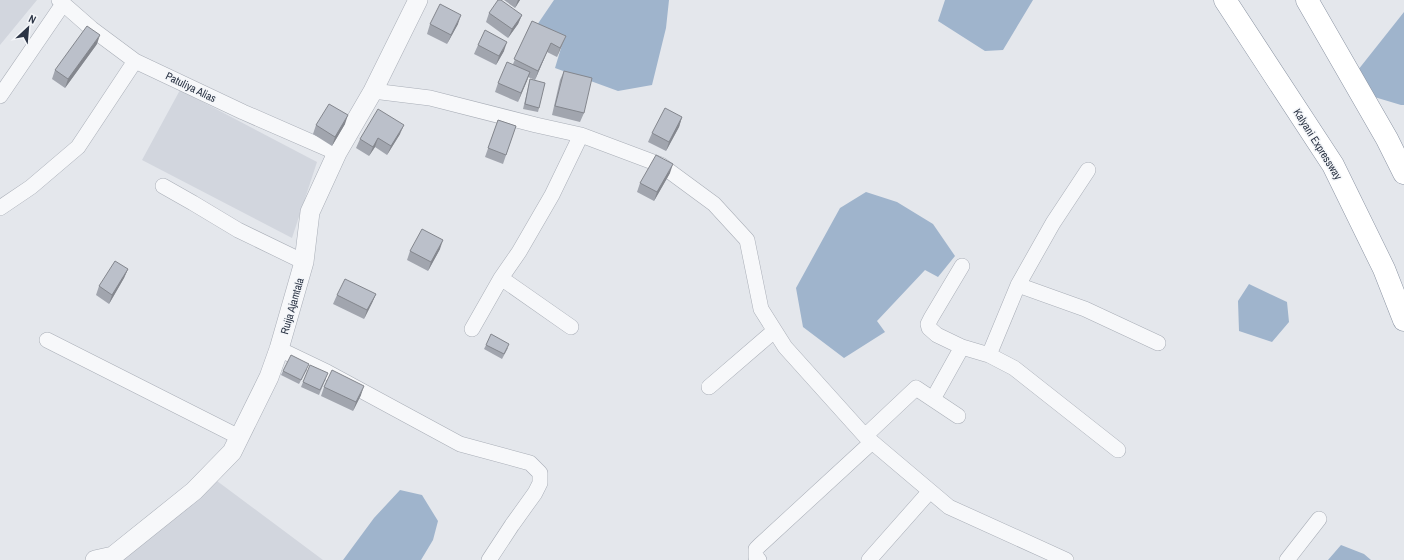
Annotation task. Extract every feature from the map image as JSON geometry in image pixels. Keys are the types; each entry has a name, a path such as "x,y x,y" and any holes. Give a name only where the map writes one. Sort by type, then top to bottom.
{"highway":[{"name":"Kalyani Expressway","path":"1225,0 1333,165 1384,269 1404,320"},
{"path":"1307,0 1387,139 1404,173"}],"street":[{"name":"Ruija Ajamtala","path":"96,560 113,556 194,491 232,452 270,377 304,262 310,212 337,153 373,91 418,0"},
{"path":"0,96 61,2"},
{"name":"Patuliya Alias","path":"61,2 92,29 135,61 243,112 337,153"},
{"path":"0,208 31,187 78,147 135,61"},
{"path":"373,91 430,98 536,126 581,135 661,165 714,204 747,240 761,309 774,331 785,348 869,439 949,507 1064,560"},
{"path":"472,329 552,194 581,135"},
{"path":"989,355 1018,285 1053,223 1088,170"},
{"path":"164,186 238,230 304,262"},
{"path":"962,266 928,324 929,328 937,335 962,347 989,355 1014,368 1118,450"},
{"path":"501,278 571,326"},
{"path":"1018,285 1085,309 1158,343"},
{"path":"709,386 774,331"},
{"path":"47,340 239,437"},
{"path":"933,399 962,347"},
{"path":"279,349 327,372 460,444 530,463 535,467 540,473 540,483 535,493 512,524 489,560"},
{"path":"759,560 756,557 756,550 760,545 869,439 916,388 958,416"},
{"path":"868,560 930,491"},
{"path":"1287,560 1319,519"}],"shaded area":[{"path":"0,0 37,0 0,45"},
{"path":"180,90 317,162 292,238 142,160"},
{"path":"213,478 323,560 115,560"}],"water":[{"path":"554,0 669,0 666,28 652,85 618,91 555,68 564,38 537,25"},
{"path":"945,0 1033,0 1003,50 985,51 938,21"},
{"path":"1404,12 1404,105 1401,105 1371,96 1358,70"},
{"path":"866,192 897,202 933,224 955,256 938,277 925,270 877,321 885,332 844,358 803,327 796,288 840,208"},
{"path":"1249,284 1287,302 1289,322 1272,342 1239,331 1238,301"},
{"path":"400,490 422,495 438,521 433,540 421,560 343,560 374,518"},
{"path":"1341,545 1364,554 1371,560 1328,560"}],"building":[{"path":"498,0 501,0 522,15 512,29 489,13"},
{"path":"440,4 461,15 451,35 430,24"},
{"path":"532,21 566,36 560,48 551,43 538,71 514,59"},
{"path":"87,26 100,35 68,79 55,70"},
{"path":"485,30 507,42 499,56 478,45"},
{"path":"507,62 530,72 521,93 498,83"},
{"path":"564,71 592,78 584,113 555,106"},
{"path":"530,79 545,83 539,108 525,104"},
{"path":"329,104 348,115 335,137 316,125"},
{"path":"665,108 682,117 669,142 652,133"},
{"path":"378,109 404,125 391,146 378,138 373,147 360,139"},
{"path":"498,120 516,126 506,155 488,148"},
{"path":"656,155 673,164 657,192 640,183"},
{"path":"422,229 443,240 431,262 410,251"},
{"path":"115,261 128,269 112,295 99,286"},
{"path":"345,279 376,294 367,310 337,295"},
{"path":"491,334 509,344 504,354 486,345"},
{"path":"291,355 309,364 301,380 283,371"},
{"path":"310,365 328,373 320,390 303,382"},
{"path":"332,370 364,386 356,402 324,387"}]}
